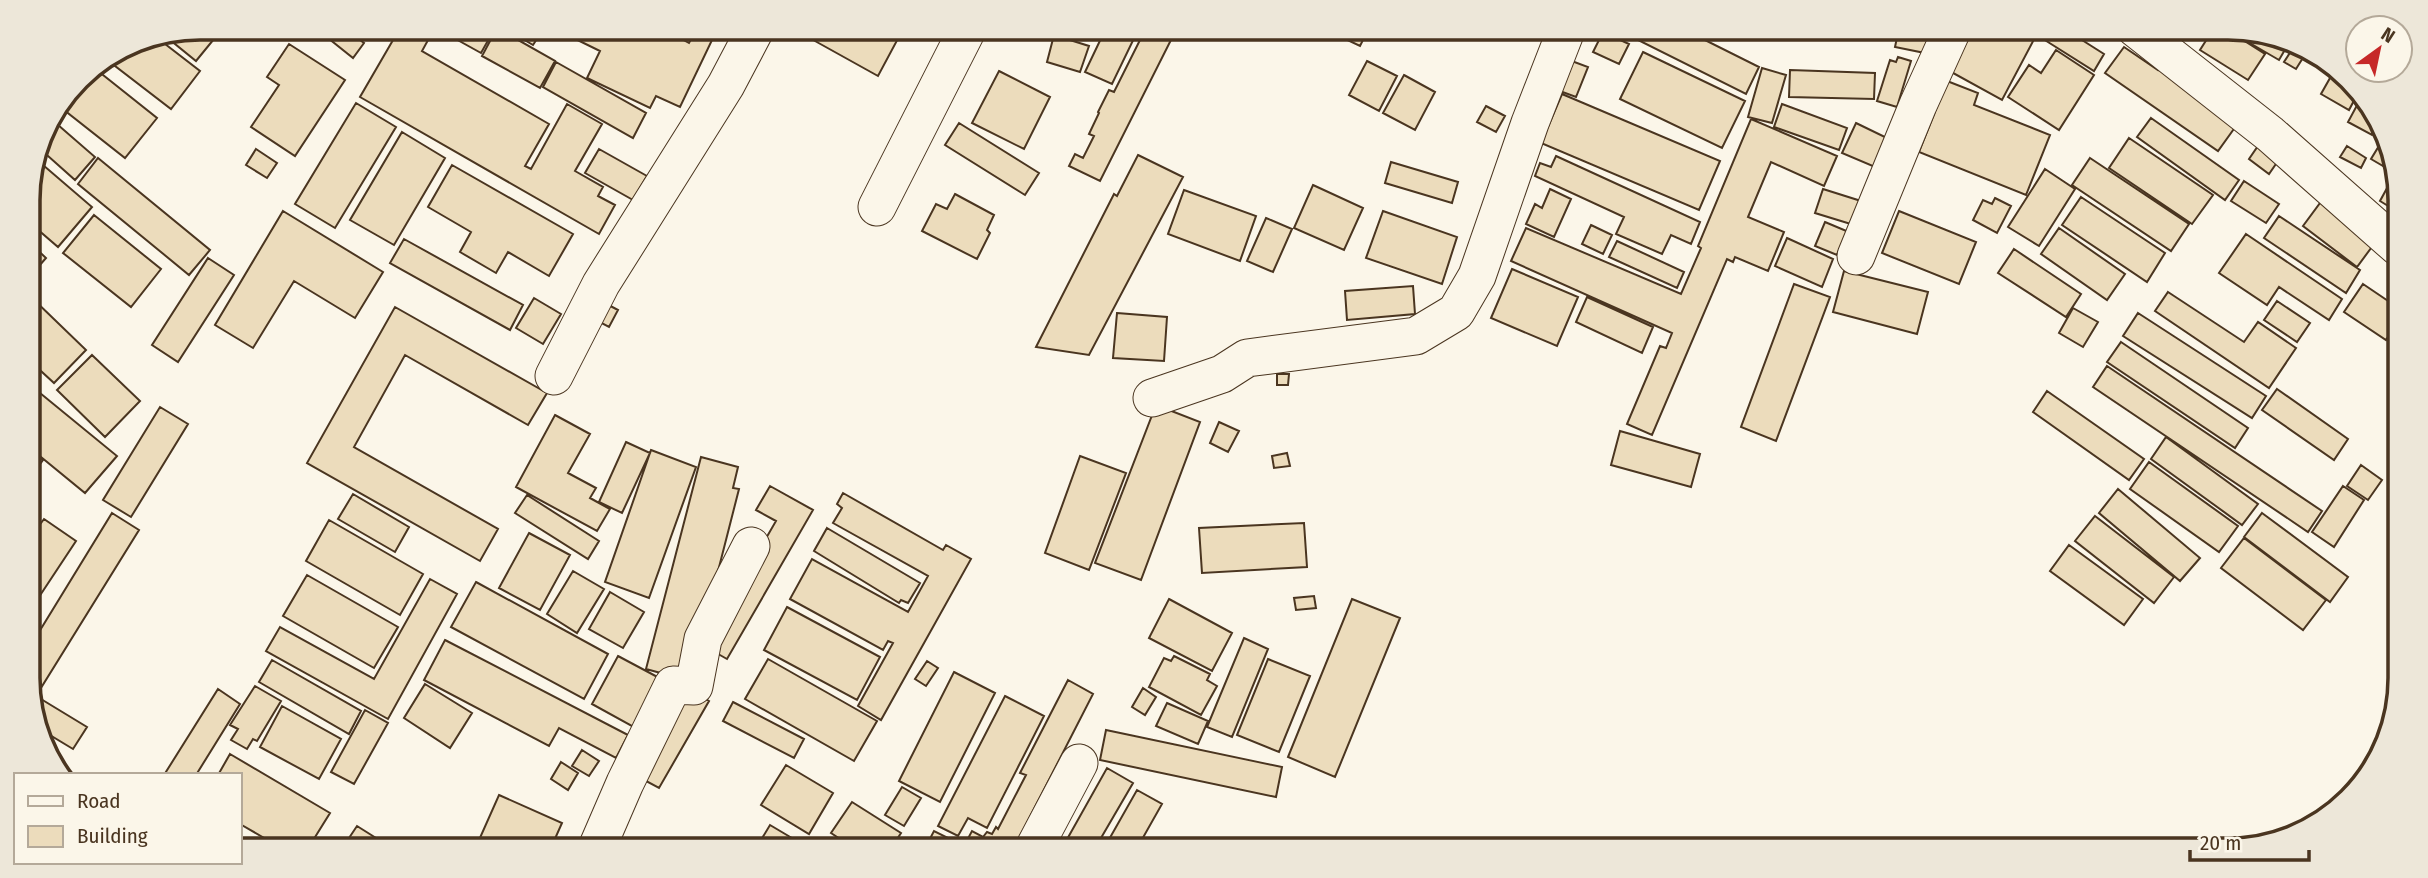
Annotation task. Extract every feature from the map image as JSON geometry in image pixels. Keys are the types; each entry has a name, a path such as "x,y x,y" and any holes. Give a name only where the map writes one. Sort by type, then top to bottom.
{"street":[{"path":"1152,398 1222,374 1247,358 1416,335 1456,312 1477,276 1530,122 1562,40"},
{"path":"1856,256 1947,40"},
{"path":"2150,40 2270,134 2388,238"},
{"path":"554,376 601,284 726,85 749,41"},
{"path":"877,207 962,41"},
{"path":"601,838 673,685 694,686 703,639 751,546"},
{"path":"1040,838 1079,763"}],"building":[{"path":"1348,40 1363,40 1360,46"},
{"path":"1599,40 1621,40 1629,44 1619,64 1593,52"},
{"path":"1639,40 1706,40 1759,67 1746,94"},
{"path":"1896,40 1930,40 1925,53 1895,47"},
{"path":"1959,40 2034,40 2002,100 1944,68"},
{"path":"2045,40 2082,40 2104,54 2094,71"},
{"path":"2206,40 2228,40 2246,42 2265,54 2248,80 2200,50"},
{"path":"212,41 196,61 173,43"},
{"path":"332,41 364,43 353,58"},
{"path":"393,41 428,41 422,51 549,124 525,166 531,169 567,104 602,124 575,171 603,187 598,196 615,205 599,234 360,97"},
{"path":"459,41 488,41 481,53"},
{"path":"490,41 520,41 555,61 540,88 482,56"},
{"path":"579,41 685,41 689,43 690,41 712,41 680,107 656,96 650,108 587,78 600,51"},
{"path":"814,41 897,41 878,76"},
{"path":"1053,41 1072,41 1089,46 1080,72 1047,62"},
{"path":"1100,41 1133,41 1112,84 1085,72"},
{"path":"1140,41 1171,41 1100,181 1069,166 1075,154 1083,158 1094,136 1089,134 1098,112 1109,90 1114,92"},
{"path":"2248,42 2284,51 2279,60"},
{"path":"165,44 200,71 171,109 114,65 139,52"},
{"path":"289,44 345,80 295,156 251,127 279,85 267,77"},
{"path":"2124,47 2158,70 2162,64 2236,126 2218,151 2105,73"},
{"path":"2056,50 2094,75 2059,130 2008,97 2029,65 2041,73"},
{"path":"1643,52 1745,101 1722,148 1620,99"},
{"path":"2290,53 2302,59 2296,69 2284,62"},
{"path":"1898,57 1911,61 1897,107 1877,101 1890,60 1896,62"},
{"path":"1569,60 1588,67 1576,97 1557,90"},
{"path":"1367,61 1397,76 1379,111 1349,95"},
{"path":"556,62 646,113 633,138 543,87"},
{"path":"1762,68 1786,75 1772,123 1748,117"},
{"path":"1790,70 1875,73 1874,99 1789,97"},
{"path":"999,71 1050,97 1024,149 972,123"},
{"path":"102,74 157,118 125,158 66,112"},
{"path":"1404,75 1435,92 1415,130 1383,113"},
{"path":"2330,78 2354,101 2349,110 2321,94"},
{"path":"1947,81 1978,93 1974,105 2050,135 2026,195 1919,152"},
{"path":"1562,94 1720,161 1699,210 1541,143"},
{"path":"356,103 396,127 335,228 295,204"},
{"path":"1782,104 1847,128 1839,150 1774,127"},
{"path":"1486,106 1505,116 1496,132 1477,122"},
{"path":"2357,106 2373,133 2372,135 2348,122"},
{"path":"2151,118 2239,180 2225,200 2137,137"},
{"path":"1751,119 1837,156 1824,186 1771,162 1748,217 1784,232 1768,271 1735,257 1733,262 1727,259 1652,435 1627,424 1660,346 1666,348 1672,333 1511,261 1526,228 1681,294"},
{"path":"959,123 1039,173 1025,195 945,145"},
{"path":"1856,123 1887,138 1875,167 1842,153"},
{"path":"59,126 95,157 75,180 47,155"},
{"path":"402,132 445,158 394,245 350,220"},
{"path":"2129,138 2213,195 2192,224 2109,168"},
{"path":"2260,143 2280,158 2269,174 2249,159"},
{"path":"2347,146 2366,158 2361,168 2340,157"},
{"path":"2378,147 2384,166 2371,159"},
{"path":"256,149 277,163 267,178 246,165"},
{"path":"599,149 647,176 633,200 585,173"},
{"path":"1138,155 1183,177 1089,355 1036,347 1114,194 1117,196"},
{"path":"1556,156 1700,222 1691,244 1671,235 1662,254 1616,234 1624,217 1535,176 1540,163 1551,167"},
{"path":"98,158 210,250 189,275 78,184"},
{"path":"2090,158 2189,224 2171,251 2072,185"},
{"path":"1391,162 1458,182 1452,203 1385,183"},
{"path":"452,165 573,234 549,276 508,252 496,273 460,252 471,232 428,207"},
{"path":"44,166 92,207 58,247 41,232 41,189"},
{"path":"2045,169 2075,189 2039,246 2008,227"},
{"path":"2244,181 2279,204 2266,223 2231,201"},
{"path":"1313,185 1363,208 1344,250 1294,228"},
{"path":"2387,188 2388,206 2380,201"},
{"path":"1550,189 1571,199 1554,237 1526,224 1535,204 1542,208"},
{"path":"1823,189 1861,201 1854,225 1815,213"},
{"path":"1184,190 1256,216 1240,261 1168,234"},
{"path":"955,194 994,215 987,230 990,233 977,259 922,231 936,204 947,209"},
{"path":"2081,197 2165,253 2147,282 2062,225"},
{"path":"1995,198 2011,206 1997,233 1973,220 1983,200 1992,204"},
{"path":"2323,199 2377,240 2357,267 2303,226"},
{"path":"283,211 383,272 355,318 294,281 253,348 215,325"},
{"path":"1383,211 1457,237 1442,284 1366,258"},
{"path":"1899,211 1976,242 1959,284 1882,253"},
{"path":"94,215 161,269 131,307 63,253"},
{"path":"2279,216 2360,270 2346,293 2264,238"},
{"path":"1266,218 1292,229 1273,272 1247,261"},
{"path":"1825,222 1856,235 1840,248 1837,255 1815,246"},
{"path":"1591,225 1612,235 1603,254 1582,244"},
{"path":"2059,228 2125,274 2107,300 2041,254"},
{"path":"2246,234 2342,299 2329,320 2279,287 2267,305 2219,273"},
{"path":"1787,238 1833,259 1822,287 1775,266"},
{"path":"404,239 523,305 510,330 390,263"},
{"path":"1617,241 1684,272 1677,288 1609,257"},
{"path":"2014,249 2081,294 2066,317 1998,273"},
{"path":"208,258 234,275 178,362 152,345"},
{"path":"1512,269 1578,297 1557,346 1491,318"},
{"path":"1844,271 1928,292 1917,334 1833,312"},
{"path":"1794,284 1830,297 1776,441 1741,427"},
{"path":"2363,284 2388,301 2388,337 2386,340 2344,312"},
{"path":"1413,286 1415,314 1347,320 1345,291"},
{"path":"2168,292 2244,342 2258,322 2296,348 2269,388 2155,311"},
{"path":"1587,297 1653,327 1642,353 1576,322"},
{"path":"534,298 561,314 543,344 516,328"},
{"path":"601,301 618,310 609,327 592,318"},
{"path":"2277,301 2310,323 2297,342 2264,320"},
{"path":"41,306 86,350 54,383 41,371"},
{"path":"395,307 547,393 528,425 405,355 354,447 498,529 480,561 307,463"},
{"path":"2073,308 2098,322 2083,347 2059,333"},
{"path":"1117,313 1167,317 1164,361 1113,358"},
{"path":"2138,313 2266,396 2252,418 2123,336"},
{"path":"2121,342 2248,428 2235,448 2107,362"},
{"path":"92,355 140,401 105,437 57,390"},
{"path":"2107,366 2322,511 2308,532 2093,387"},
{"path":"1277,374 1289,374 1288,385 1277,385"},
{"path":"2277,389 2348,439 2334,460 2262,410"},
{"path":"2047,391 2144,459 2129,480 2033,412"},
{"path":"41,393 117,456 85,493 40,457"},
{"path":"1156,405 1200,422 1141,580 1095,563"},
{"path":"160,407 188,424 131,517 103,500"},
{"path":"555,415 590,434 568,473 596,488 590,498 610,509 597,531 516,487"},
{"path":"1219,422 1239,431 1228,452 1210,443"},
{"path":"1620,431 1700,454 1691,487 1611,465"},
{"path":"2166,437 2258,504 2242,525 2151,459"},
{"path":"626,442 650,453 622,513 599,502"},
{"path":"651,450 696,467 649,598 605,582"},
{"path":"1287,453 1290,466 1274,468 1272,456"},
{"path":"1080,456 1126,473 1089,570 1045,553"},
{"path":"701,457 738,467 733,488 739,489 690,681 646,669"},
{"path":"2149,462 2238,526 2219,552 2130,489"},
{"path":"2361,465 2382,480 2368,500 2347,486"},
{"path":"770,486 813,510 727,659 704,646 776,521 756,510"},
{"path":"2343,486 2364,500 2334,547 2312,532"},
{"path":"2118,489 2200,558 2180,581 2099,513"},
{"path":"843,493 943,550 946,545 971,559 881,720 858,706 893,643 888,641 883,650 790,599 812,559 908,612 928,576 833,523 842,508 837,504"},
{"path":"353,494 409,527 395,552 338,519"},
{"path":"527,495 599,541 588,559 515,513"},
{"path":"112,513 139,530 41,688 40,630"},
{"path":"2262,513 2348,577 2330,602 2244,537"},
{"path":"2095,516 2174,577 2154,603 2075,541"},
{"path":"44,519 76,541 40,595 40,524"},
{"path":"329,520 423,574 400,615 306,561"},
{"path":"1304,523 1307,567 1202,573 1199,528"},
{"path":"827,528 920,583 908,603 901,600 899,603 814,551"},
{"path":"529,533 570,555 540,610 499,588"},
{"path":"2244,538 2326,600 2303,630 2221,568"},
{"path":"2069,545 2143,599 2124,625 2050,571"},
{"path":"573,571 604,589 577,633 547,614"},
{"path":"307,575 398,627 374,668 283,616"},
{"path":"430,579 457,594 388,719 266,651 280,627 374,679"},
{"path":"476,582 608,654 584,699 451,627"},
{"path":"610,592 644,612 623,648 589,629"},
{"path":"1314,596 1316,608 1296,610 1294,598"},
{"path":"1169,599 1232,633 1212,671 1149,638"},
{"path":"1352,599 1400,618 1335,777 1288,757"},
{"path":"787,607 880,657 857,700 764,650"},
{"path":"1244,638 1268,649 1232,737 1207,727"},
{"path":"445,640 628,735 616,758 559,728 549,746 424,680"},
{"path":"618,656 665,681 639,730 592,704"},
{"path":"1174,656 1210,674 1207,680 1217,686 1201,715 1149,687 1164,658 1171,661"},
{"path":"768,659 877,721 854,761 745,699"},
{"path":"1268,659 1310,676 1279,752 1237,735"},
{"path":"272,660 361,711 349,734 259,682"},
{"path":"927,661 938,668 926,686 915,679"},
{"path":"954,672 995,693 940,802 899,781"},
{"path":"1068,680 1093,694 1019,838 968,838 972,831 983,837 987,832 992,834 996,827 998,829 1026,775 1020,773"},
{"path":"425,684 472,713 450,748 404,718"},
{"path":"255,686 281,701 257,741 253,739 247,749 231,740 238,729 230,725"},
{"path":"683,686 709,701 659,788 633,774"},
{"path":"1143,688 1156,697 1145,715 1132,707"},
{"path":"218,689 240,704 197,773 165,773"},
{"path":"1005,696 1044,716 987,828 968,818 958,836 938,826"},
{"path":"42,700 87,727 73,749 52,736"},
{"path":"733,702 804,739 794,758 723,721"},
{"path":"1167,703 1208,721 1198,744 1156,726"},
{"path":"282,706 341,739 319,779 260,747"},
{"path":"365,710 388,723 354,784 331,772"},
{"path":"1106,730 1282,767 1276,797 1100,760"},
{"path":"582,750 599,761 589,776 572,766"},
{"path":"230,754 330,813 314,838 264,838 242,825 242,773 219,773"},
{"path":"561,762 578,773 568,790 551,779"},
{"path":"786,765 833,793 809,834 761,805"},
{"path":"1107,768 1133,783 1101,838 1068,838"},
{"path":"902,787 921,798 904,826 885,815"},
{"path":"1137,790 1162,804 1143,838 1110,838"},
{"path":"499,795 562,823 555,838 480,838"},
{"path":"852,802 901,833 898,838 838,838 831,833"},
{"path":"770,825 791,838 762,838"},
{"path":"357,826 376,838 349,838"},
{"path":"934,831 947,838 931,838"}]}
